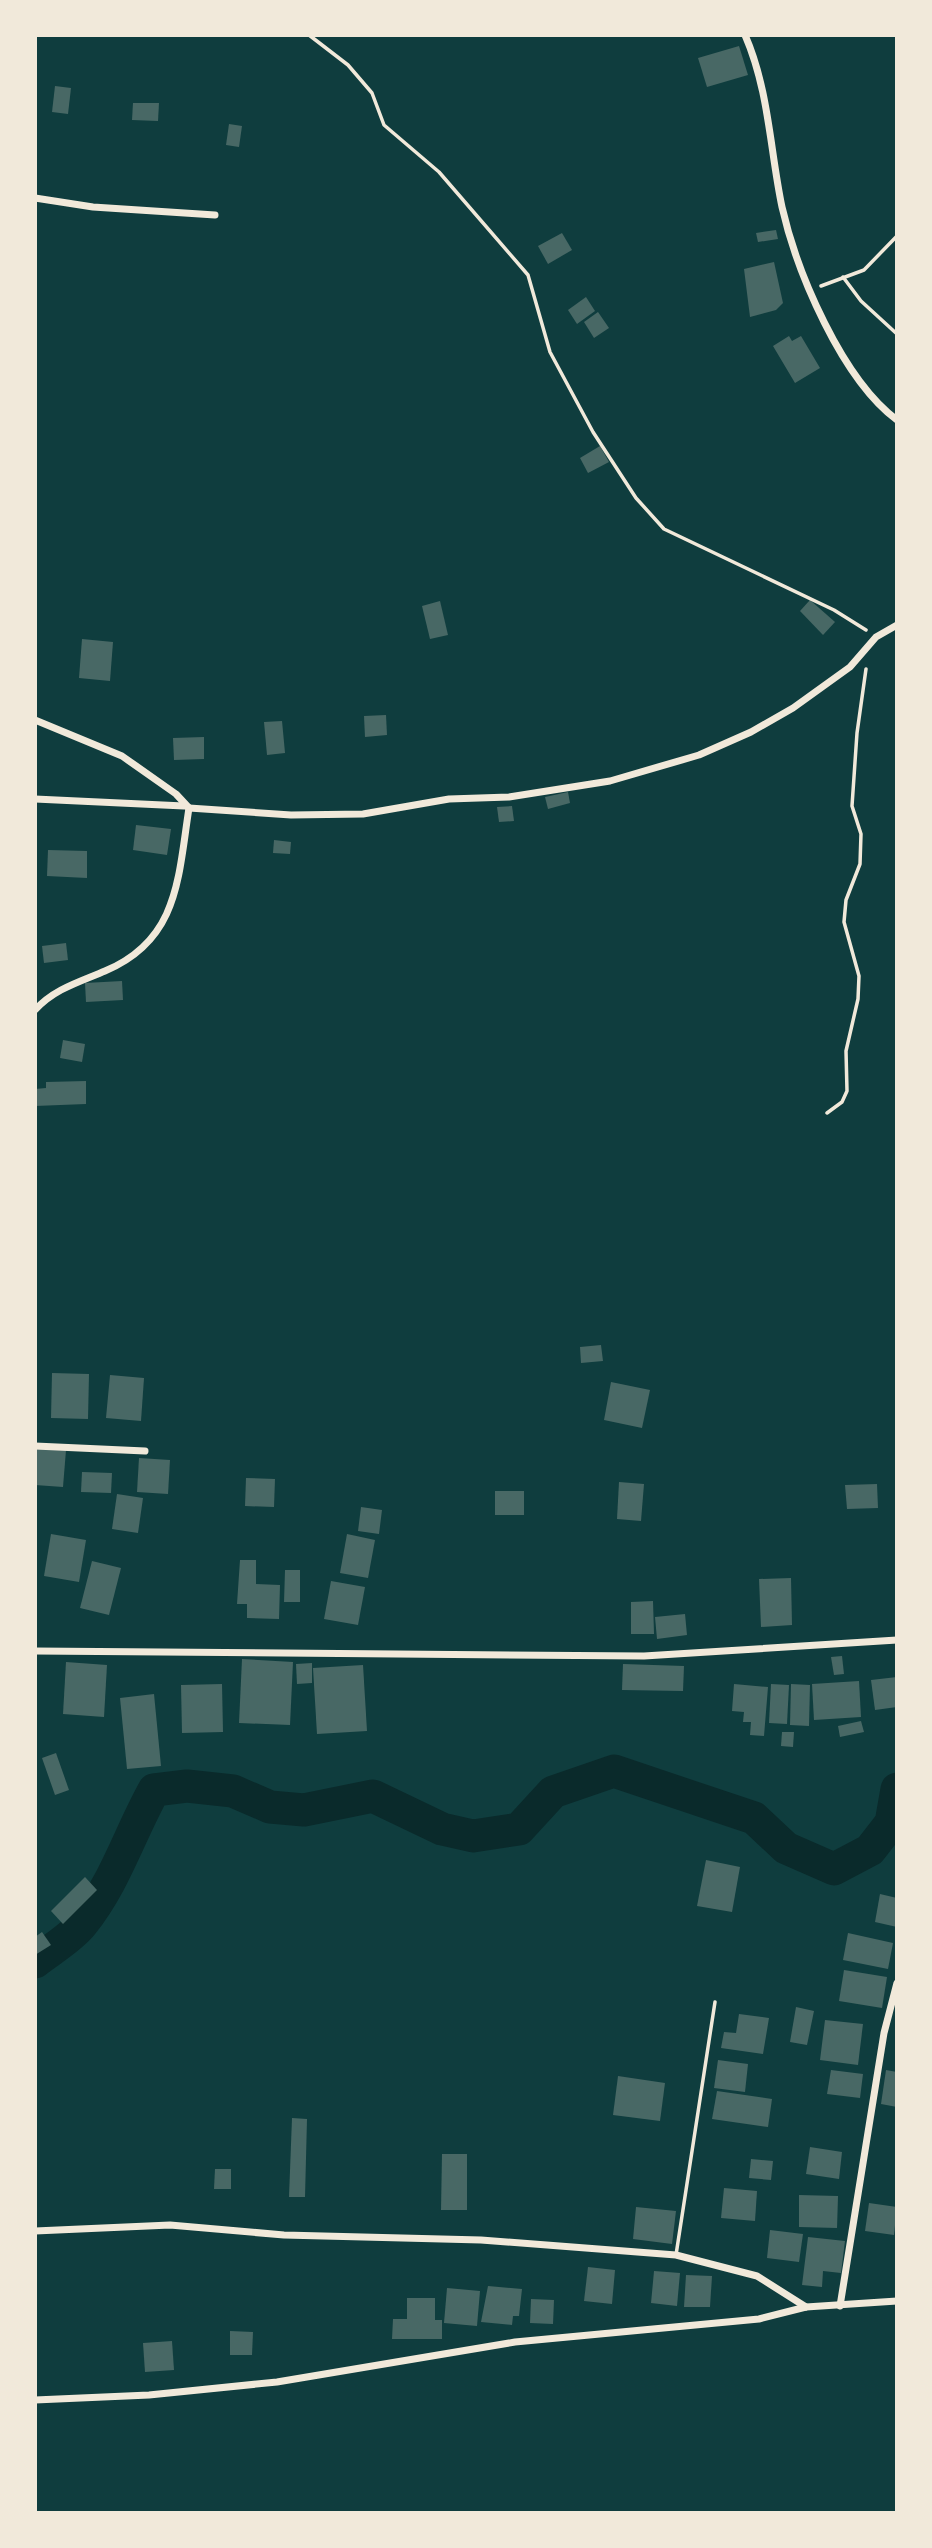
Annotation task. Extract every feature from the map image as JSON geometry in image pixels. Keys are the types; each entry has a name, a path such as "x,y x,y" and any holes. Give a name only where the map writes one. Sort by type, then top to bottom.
{"street":[{"path":"745,35 768,113 782,206 797,259 844,360 897,420"},
{"path":"35,198 93,206 215,215"},
{"path":"35,799 291,815 363,814 449,800 509,797 610,782 699,755 751,732 793,708 850,667 876,637 897,625"},
{"path":"35,720 122,755 176,794 186,807 171,907 155,938 123,964 54,992 35,1010"},
{"path":"35,1446 145,1451"},
{"path":"35,1651 644,1656 897,1640"},
{"path":"840,2306 884,2033 897,1983"},
{"path":"35,2231 170,2225 284,2235 481,2240 676,2255 757,2276 806,2307"},
{"path":"35,2400 149,2395 277,2382 515,2342 759,2319 806,2307 897,2301"}],"lane":[{"path":"676,2255 715,2002"}],"path":[{"path":"309,35 348,65 372,93 384,125 439,172 528,275 550,352 593,432 636,498 664,529 834,610 876,637"},
{"path":"810,290 864,270 897,236"},
{"path":"843,277 860,301 897,334"},
{"path":"827,1113 842,1102 847,1091 846,1051 858,999 859,976 844,922 846,900 860,864 861,834 852,806 857,733 866,671 865,650"}],"building":[{"path":"739,46 748,75 707,87 698,58"},
{"path":"55,86 71,88 68,114 52,112"},
{"path":"133,103 159,103 158,121 132,120"},
{"path":"229,124 242,126 239,147 226,145"},
{"path":"776,230 778,239 758,242 756,233"},
{"path":"562,233 572,250 548,264 538,246"},
{"path":"774,262 783,303 776,310 750,317 744,269"},
{"path":"586,297 595,311 577,324 568,310"},
{"path":"598,312 609,328 594,338 584,322"},
{"path":"789,336 792,341 801,336 820,368 795,383 773,346"},
{"path":"600,446 609,462 588,473 580,458"},
{"path":"810,600 835,622 823,635 800,611"},
{"path":"440,601 448,635 430,639 422,606"},
{"path":"82,639 113,642 110,681 79,678"},
{"path":"386,715 387,735 365,737 364,716"},
{"path":"282,721 285,753 267,755 264,722"},
{"path":"204,737 204,759 174,760 173,738"},
{"path":"568,792 570,803 548,809 545,797"},
{"path":"512,806 514,821 499,822 497,807"},
{"path":"136,825 171,829 167,855 133,850"},
{"path":"274,840 291,842 290,854 273,853"},
{"path":"48,850 87,851 87,878 47,876"},
{"path":"66,943 68,960 44,963 42,946"},
{"path":"122,981 123,1000 86,1002 85,983"},
{"path":"63,1040 85,1044 82,1062 60,1058"},
{"path":"86,1081 86,1104 35,1106 35,1089 46,1088 46,1082"},
{"path":"601,1345 603,1361 581,1363 580,1347"},
{"path":"52,1373 89,1374 88,1419 51,1418"},
{"path":"110,1375 144,1378 141,1421 106,1418"},
{"path":"611,1382 650,1390 642,1428 604,1420"},
{"path":"35,1447 66,1450 63,1487 35,1485"},
{"path":"139,1458 170,1460 168,1494 137,1492"},
{"path":"82,1472 112,1473 111,1493 81,1492"},
{"path":"246,1478 275,1479 274,1507 245,1506"},
{"path":"619,1482 644,1484 641,1521 617,1519"},
{"path":"877,1484 878,1508 847,1509 845,1485"},
{"path":"495,1491 524,1491 524,1515 495,1515"},
{"path":"117,1494 143,1498 138,1533 112,1529"},
{"path":"361,1507 382,1510 379,1534 358,1531"},
{"path":"51,1534 86,1540 79,1582 44,1576"},
{"path":"347,1534 375,1540 368,1578 340,1573"},
{"path":"240,1560 256,1560 256,1584 280,1585 279,1619 247,1618 247,1604 237,1604"},
{"path":"92,1561 121,1568 109,1615 80,1608"},
{"path":"285,1570 300,1570 300,1602 284,1602"},
{"path":"791,1578 792,1625 761,1627 759,1579"},
{"path":"331,1581 365,1587 358,1625 324,1619"},
{"path":"653,1601 654,1634 631,1634 631,1602"},
{"path":"685,1614 687,1635 657,1639 655,1617"},
{"path":"842,1656 844,1674 834,1675 831,1657"},
{"path":"242,1659 293,1662 290,1725 239,1723"},
{"path":"66,1662 107,1665 104,1717 63,1714"},
{"path":"312,1663 312,1683 297,1684 296,1664"},
{"path":"623,1664 684,1666 683,1691 622,1690"},
{"path":"363,1665 367,1731 317,1734 313,1668"},
{"path":"897,1677 897,1707 875,1710 871,1680"},
{"path":"859,1681 861,1717 814,1720 812,1684"},
{"path":"222,1684 223,1732 182,1733 181,1685"},
{"path":"734,1684 768,1687 764,1736 750,1735 751,1722 743,1722 744,1712 732,1711"},
{"path":"771,1684 789,1685 787,1724 769,1723"},
{"path":"791,1684 810,1685 809,1726 790,1725"},
{"path":"154,1694 161,1766 127,1769 120,1698"},
{"path":"861,1721 864,1732 840,1737 838,1726"},
{"path":"782,1732 794,1732 793,1747 781,1746"},
{"path":"56,1753 69,1790 55,1795 42,1758"},
{"path":"706,1860 740,1867 732,1912 697,1906"},
{"path":"85,1877 97,1890 63,1924 51,1911"},
{"path":"880,1894 897,1898 897,1927 875,1922"},
{"path":"42,1932 51,1945 35,1955 35,1937"},
{"path":"848,1933 893,1943 888,1969 843,1960"},
{"path":"844,1970 887,1977 882,2008 839,2001"},
{"path":"796,2007 814,2011 807,2045 790,2042"},
{"path":"739,2014 769,2018 763,2054 721,2048 724,2032 736,2033"},
{"path":"825,2020 863,2024 858,2065 820,2060"},
{"path":"718,2060 748,2064 745,2092 714,2088"},
{"path":"831,2070 863,2074 860,2098 827,2094"},
{"path":"886,2070 897,2072 897,2107 881,2104"},
{"path":"618,2076 665,2083 660,2121 613,2115"},
{"path":"717,2091 772,2099 768,2127 712,2119"},
{"path":"292,2118 307,2119 305,2197 289,2197"},
{"path":"810,2147 842,2152 839,2179 806,2174"},
{"path":"442,2154 467,2154 467,2210 441,2210"},
{"path":"751,2159 773,2161 771,2180 749,2178"},
{"path":"215,2169 231,2169 231,2189 214,2189"},
{"path":"724,2188 757,2191 755,2221 721,2218"},
{"path":"799,2195 838,2196 837,2228 799,2227"},
{"path":"869,2203 897,2207 894,2235 865,2231"},
{"path":"636,2207 676,2211 672,2244 633,2239"},
{"path":"770,2230 803,2234 799,2262 767,2258"},
{"path":"808,2237 845,2241 841,2273 823,2271 822,2287 802,2285"},
{"path":"588,2267 615,2270 612,2304 584,2301"},
{"path":"654,2271 680,2273 677,2306 651,2303"},
{"path":"686,2275 712,2276 710,2307 684,2307"},
{"path":"488,2286 522,2289 519,2316 513,2316 512,2325 481,2322"},
{"path":"447,2288 480,2291 477,2326 444,2323"},
{"path":"407,2298 435,2298 435,2320 442,2320 442,2339 392,2339 393,2319 407,2319"},
{"path":"531,2299 554,2300 553,2324 530,2323"},
{"path":"230,2331 253,2332 252,2355 230,2355"},
{"path":"172,2341 174,2370 145,2372 143,2343"}],"waterway":[{"path":"35,1962 72,1935 94,1908 154,1790 187,1786 233,1791 270,1807 304,1810 373,1796 442,1829 473,1836 519,1829 553,1792 614,1771 754,1818 786,1848 834,1869 870,1850 891,1823 897,1789"}]}
